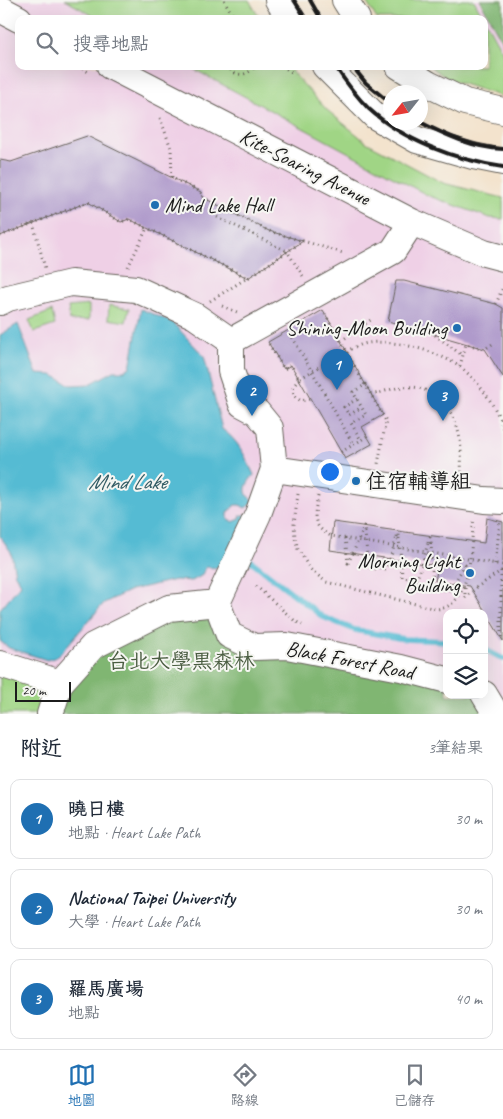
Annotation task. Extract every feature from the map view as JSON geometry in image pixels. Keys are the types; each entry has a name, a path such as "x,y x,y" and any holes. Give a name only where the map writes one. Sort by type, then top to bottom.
{"street":[{"path":"278,0 287,15"},
{"path":"344,0 354,15"},
{"path":"0,9 15,17"},
{"name":"Kite-Soaring Avenue","path":"118,70 412,222 484,253 503,258"},
{"path":"329,70 375,116 417,140 473,156 503,162"},
{"path":"405,70 428,84 466,102 503,111"},
{"path":"231,341 393,251 412,222"},
{"path":"0,302 8,298 71,283 136,289 196,316 231,341"},
{"path":"50,714 60,683 93,646 168,608 221,593 258,514 274,469 270,428 257,412 242,404 232,371 231,341"},
{"path":"274,469 459,496 502,511"},
{"name":"Black Forest Road","path":"221,593 228,634 254,647 287,646 392,666 443,679"},
{"path":"0,664 60,683"},
{"path":"487,699 496,714"}],"path":[{"path":"224,0 233,15"},
{"path":"232,70 235,73 244,75 249,74 252,70"},
{"path":"288,70 292,73"},
{"path":"159,116 171,148 172,178 201,192 202,198 262,227 372,262"},
{"path":"0,236 88,202 121,222 129,219 248,278"},
{"path":"217,217 287,251 314,295 386,421 375,484"},
{"path":"33,223 51,288"},
{"path":"118,288 147,228"},
{"path":"210,301 303,241"},
{"path":"496,304 503,287"},
{"path":"341,341 372,319"},
{"path":"288,330 353,444"},
{"path":"435,335 462,355"},
{"path":"268,342 284,369 291,365 299,379"},
{"path":"311,399 301,401 294,396 292,386 299,379 346,351 367,343 387,342 434,354 460,366 481,387 502,422 503,429"},
{"path":"460,366 466,344 485,349 494,343"},
{"path":"361,440 351,423 366,415 353,392 365,384"},
{"path":"371,395 412,386 436,396 447,407 455,418 462,447 459,496"},
{"path":"357,399 344,408 349,415 362,407"},
{"path":"341,452 367,436"},
{"path":"311,475 316,524 331,536 503,565"},
{"path":"311,475 294,524 295,538 303,559 310,570 326,582 436,609 446,609 453,604 465,586 471,541"},
{"path":"494,564 502,511"},
{"path":"345,538 348,563 363,532 368,568 386,570 398,538 402,577 417,579 429,543 433,589 450,590 465,564 465,598 477,587 501,571 501,637"}],"shaded area":[{"path":"0,0 65,0 92,15 15,15 15,70 195,70 429,196 490,218 503,219 503,714 0,714"},
{"path":"474,0 503,0 503,53 488,26 488,15 482,15"}],"green space":[{"path":"65,0 249,0 258,15 92,15"},
{"path":"365,0 474,0 482,15 374,15"},
{"path":"480,0 503,0 503,43"},
{"path":"488,26 503,53 503,97 448,79 436,70 488,70"},
{"path":"195,70 291,70 327,110 366,142 443,183 503,198 503,219 490,218 429,196"},
{"path":"89,305 89,320 70,321 68,307"},
{"path":"109,305 129,309 126,322 108,319"},
{"path":"52,311 55,325 34,332 29,320"},
{"name":"台北大學黒森林","path":"217,603 229,635 443,679 443,699 487,699 496,714 50,714 93,646"},
{"path":"0,664 60,683 50,714 0,714"}],"water":[{"name":"Mind Lake","path":"141,309 172,322 204,356 222,429 237,444 254,475 246,486 246,493 255,502 245,508 235,505 228,513 228,519 233,522 240,519 241,515 248,515 221,566 216,568 206,567 201,576 192,581 175,580 131,590 104,603 57,657 47,660 9,648 0,641 0,609 21,584 15,574 11,552 0,536 0,335 18,324 37,374 52,375 71,385 90,384 114,371 124,371 130,367"}],"building":[{"name":"Mind Lake Hall","path":"87,136 201,192 202,197 269,231 303,241 248,278 129,219 121,222 88,202 0,236 0,160 11,162"},
{"name":"Shining-Moon Building","path":"396,281 404,281 496,304 503,308 503,377 485,349 388,321"},
{"path":"323,310 383,415 362,427 372,444 345,459 291,365 284,369 268,342"},
{"name":"Morning Light Building","path":"487,518 503,522 503,641 488,616 488,609 484,609 470,586 435,581 438,566 330,550 333,522 484,543"}],"waterway":[{"path":"246,557 323,617 355,630 404,639 443,641"},
{"path":"488,651 503,659"}],"railway":[{"path":"294,0 303,15"},
{"path":"310,0 319,15"},
{"path":"338,70 369,109 398,131 414,140 449,154 503,167"},
{"path":"355,70 366,83 383,97"},
{"path":"428,126 471,143 503,149"}],"place":[{"name":"Mind Lake Hall","path":"155,205"},
{"name":"Shining-Moon Building","path":"457,328"},
{"name":"曉日樓","path":"337,390"},
{"name":"National Taipei University","path":"252,416"},
{"name":"羅馬廣場","path":"443,421"},
{"name":"住宿輔導組","path":"356,481"},
{"name":"Morning Light Building","path":"470,573"}]}
